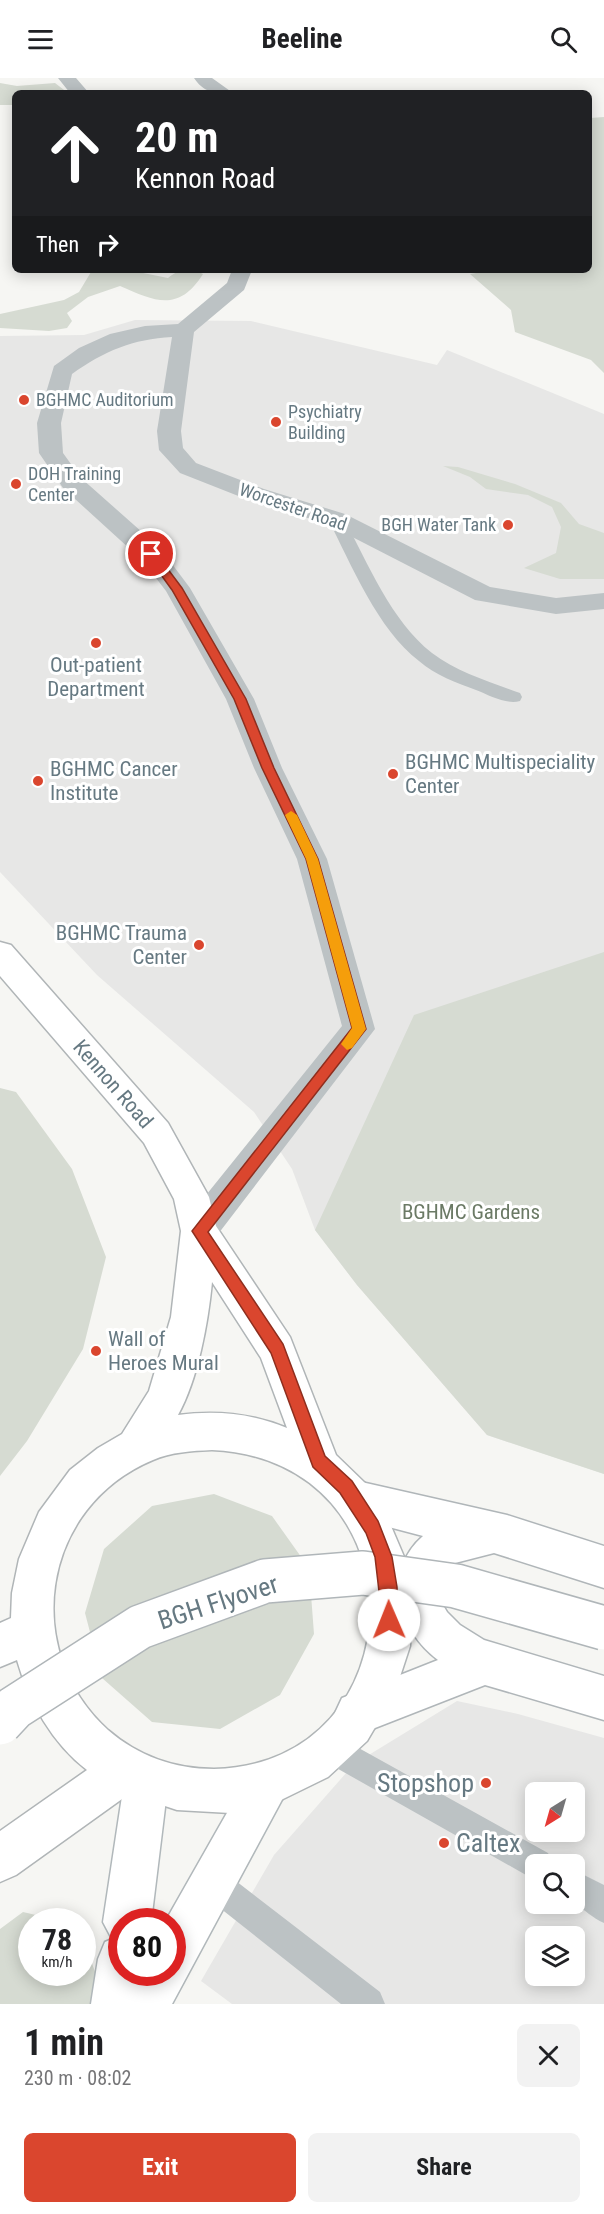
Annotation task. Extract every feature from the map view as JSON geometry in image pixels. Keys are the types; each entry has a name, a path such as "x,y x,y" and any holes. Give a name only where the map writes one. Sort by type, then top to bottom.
{"main road":[{"name":"Kennon Road","path":"0,954 156,1133 191,1197 199,1231 190,1317 166,1399 136,1448"},
{"name":"Kennon Road","path":"199,1231 277,1349 319,1462"},
{"path":"210,1428 230,1428 267,1435 303,1451 319,1462 357,1501 372,1527 383,1557 389,1587 389,1620 384,1652 373,1683 357,1713 328,1746 311,1760 269,1783 219,1793 194,1794 170,1791 134,1777 87,1746 60,1711 49,1692 42,1671 17,1637 37,1583 42,1562 59,1521 71,1503 101,1471 136,1448 172,1434 210,1428"},
{"path":"357,1501 507,1535 604,1567"},
{"path":"507,1535 476,1535 449,1541 431,1555 419,1581 421,1606 427,1620 449,1643 485,1664 604,1698"},
{"name":"BGH Flyover","path":"0,1723 14,1708 140,1627 265,1581 363,1574 456,1586 604,1628"},
{"path":"357,1713 485,1664"},
{"path":"0,1859 134,1777"},
{"path":"128,1908 134,1777"},
{"path":"186,1929 269,1783"},
{"path":"115,2004 118,1986"},
{"path":"146,2004 156,1986"}],"street":[{"path":"67,78 77,90"},
{"path":"203,78 208,85 218,90"},
{"path":"199,1231 359,1029 312,859 268,768 240,699 177,588 151,554 72,483 51,453 49,423 62,371 87,353 118,339 145,332 184,330 237,286 241,273"},
{"name":"Worcester Road","path":"184,330 169,431 171,450 188,468 255,494 336,519 484,594 556,606 604,602"}],"lane":[{"path":"336,519 387,608 417,650 446,670 513,697"},
{"path":"328,1746 525,1857"},
{"path":"212,1882 368,2004"},
{"path":"585,1892 598,1899 604,1907"}],"shaded area":[{"path":"135,320 251,321 437,365 447,350 604,414 604,1474 487,1435 357,1285 315,1230 292,1169 254,1112 97,975 0,872 0,336 84,335"},
{"name":"Caltex","path":"457,1701 518,1714 604,1738 604,2004 232,2004 201,1981 274,1855 354,1764"}],"green space":[{"path":"0,83 17,86 55,83 64,90 12,90 12,105 0,105"},
{"path":"604,117 604,373 591,360 515,332 511,310 470,274 592,273 592,118"},
{"path":"90,273 143,273 168,278 176,273 203,274 194,286 176,299 156,299 120,286 88,297 67,313 72,321 67,328 49,331 0,328 0,314 64,300 79,292"},
{"path":"443,466 458,467 515,484 561,503 579,524 604,533 604,579 560,579 524,568 556,553 561,527 552,507 528,495 486,489 470,477"},
{"name":"BGHMC Gardens","path":"604,952 604,1474 487,1435 357,1285 315,1230 414,1015"},
{"path":"0,1088 16,1092 72,1169 106,1257 83,1349 27,1441 0,1476"},
{"path":"214,1494 272,1516 309,1568 314,1634 280,1695 220,1729 152,1722 102,1678 85,1613 104,1549 152,1506"},
{"path":"18,1916 18,1986 96,1986 96,1974 101,1988 96,2004 0,2004 0,1929"}],"slow traffic":[{"path":"291,815 312,859 359,1029 347,1044"}],"place":[{"name":"BGHMC Auditorium","path":"24,400"},
{"name":"Psychiatry Building","path":"276,422"},
{"name":"DOH Training Center","path":"16,484"},
{"name":"BGH Water Tank","path":"508,525"},
{"name":"Out-patient Department","path":"96,643"},
{"name":"BGHMC Multispeciality Center","path":"393,774"},
{"name":"BGHMC Cancer Institute","path":"38,781"},
{"name":"BGHMC Trauma Center","path":"199,945"},
{"name":"Wall of Heroes Mural","path":"96,1351"},
{"name":"Stopshop","path":"486,1783"},
{"name":"Caltex","path":"444,1843"}],"route":[{"path":"151,554 177,588 240,699 268,768 312,859 359,1029 199,1231 277,1349 319,1462 346,1487 372,1527 383,1557 389,1587 389,1620"}]}
